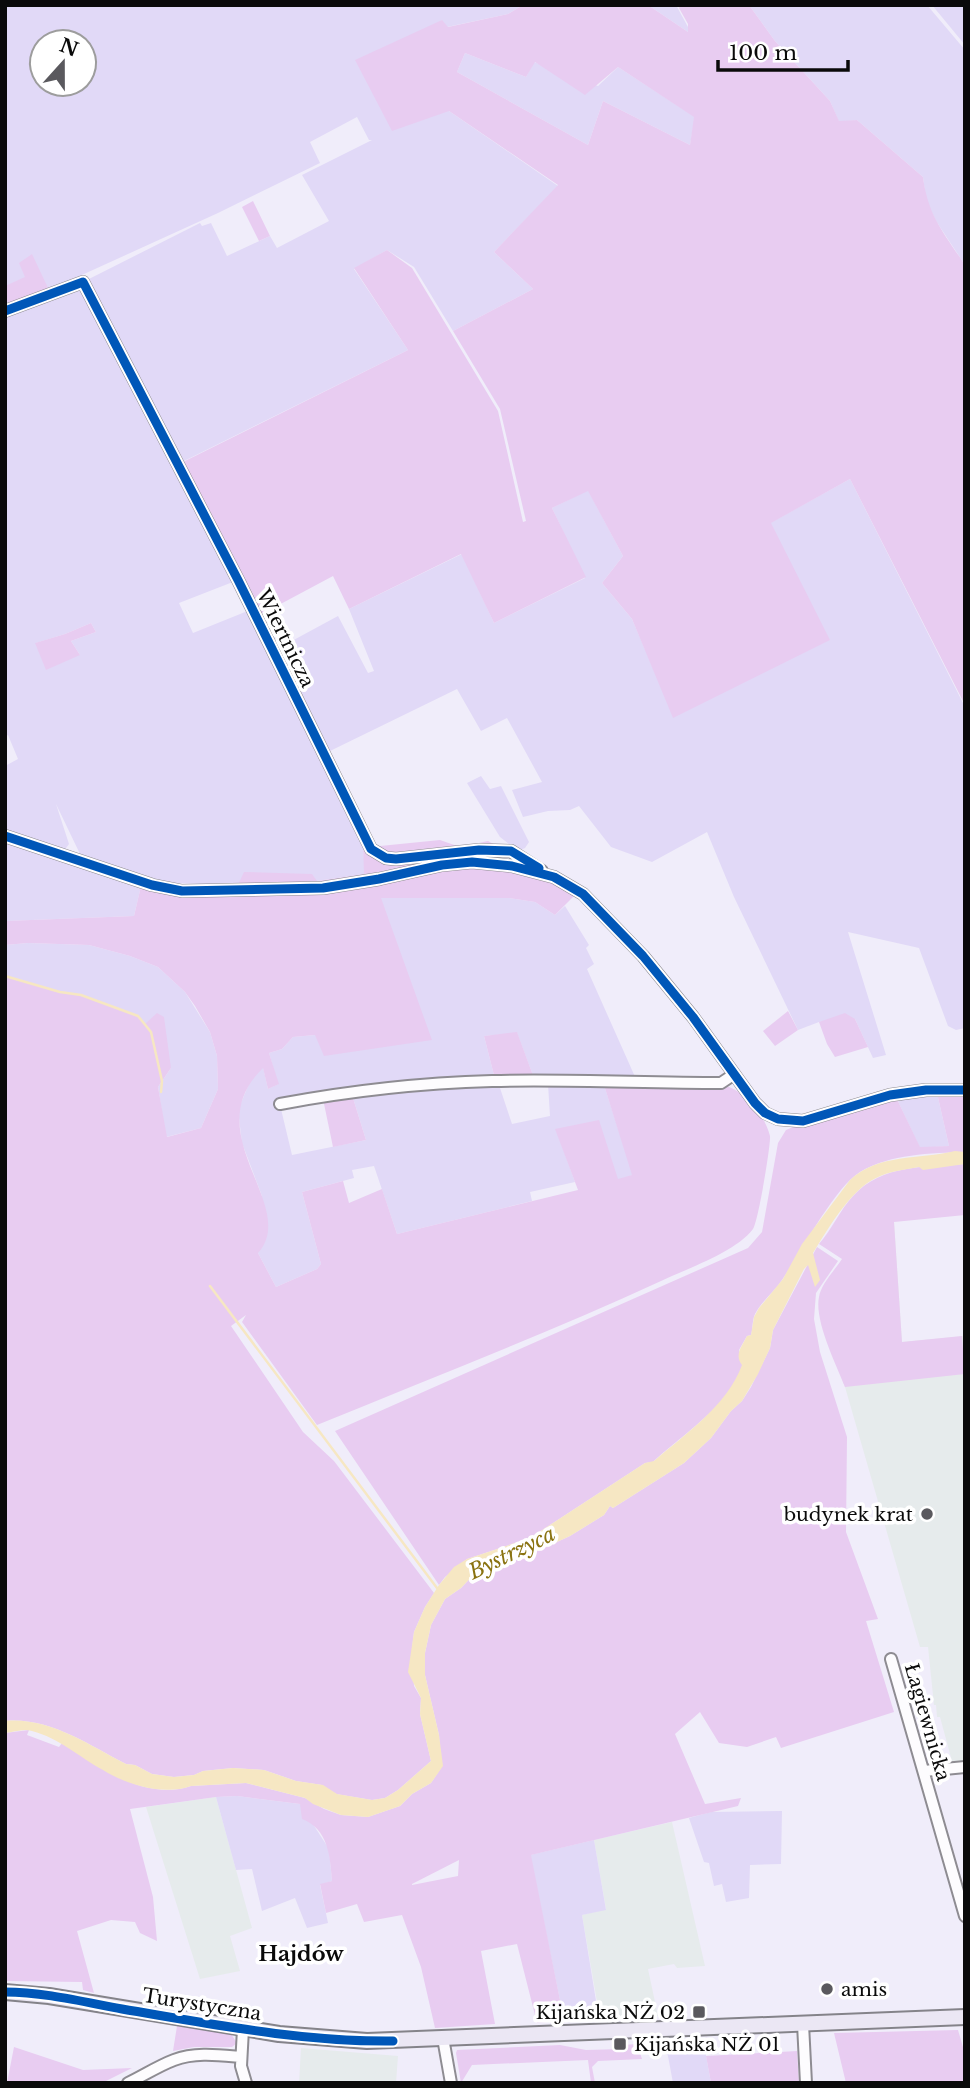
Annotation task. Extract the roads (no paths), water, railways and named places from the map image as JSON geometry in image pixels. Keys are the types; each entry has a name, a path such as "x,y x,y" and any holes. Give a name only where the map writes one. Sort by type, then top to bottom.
{"main road":[{"name":"Turystyczna","path":"5,1992 49,1996 243,2029 338,2040 965,2017"}],"street":[{"name":"Wiertnicza","path":"5,311 83,282 238,580 371,849 386,858 396,859 479,850 511,851 542,870 542,874"},
{"path":"5,836 152,885 182,891 323,888 442,865 472,862 512,866 563,881 579,891 635,948 693,1017 733,1075 761,1109 773,1117 789,1121 820,1117 908,1091 965,1090"},
{"path":"280,1104 327,1095 443,1083 721,1083 733,1075"},
{"name":"Łagiewnicka","path":"891,1659 965,1916"},
{"path":"924,1771 965,1767"},
{"path":"803,2024 806,2083"},
{"path":"243,2029 241,2057 246,2083"},
{"path":"443,2038 451,2083"},
{"path":"128,2083 185,2057 241,2057"}],"water":[{"name":"Bystrzyca","path":"955,1151 965,1152 965,1164 923,1170 919,1167 886,1174 867,1183 849,1200 813,1253 820,1280 815,1287 808,1265 804,1269 773,1330 770,1348 758,1374 742,1401 711,1438 684,1463 613,1508 610,1506 604,1515 570,1536 524,1557 481,1567 461,1588 445,1599 431,1625 425,1653 425,1675 443,1766 431,1783 412,1794 400,1806 368,1817 341,1815 305,1798 246,1783 169,1790 146,1787 113,1775 42,1734 29,1730 5,1733 5,1721 38,1723 68,1734 126,1764 135,1765 152,1774 174,1777 233,1768 264,1770 296,1781 323,1785 337,1794 372,1800 385,1798 431,1761 420,1714 421,1698 408,1672 414,1632 425,1607 454,1567 467,1559 530,1538 645,1463 654,1461 704,1418 726,1394 742,1365 740,1350 747,1336 751,1335 754,1317 759,1308 783,1279 802,1244 850,1180 862,1171 887,1161"}],"waterway":[{"path":"5,976 60,992 81,995 138,1016 151,1032 162,1081 161,1092"},
{"path":"210,1286 437,1588"}],"place":[{"name":"budynek krat","path":"927,1514"},
{"name":"amis","path":"827,1989"},
{"name":"Kijańska NŻ 02","path":"699,2012"},
{"name":"Kijańska NŻ 01","path":"620,2044"}],"district":[{"name":"Hajdów","path":"301,1954"}]}
